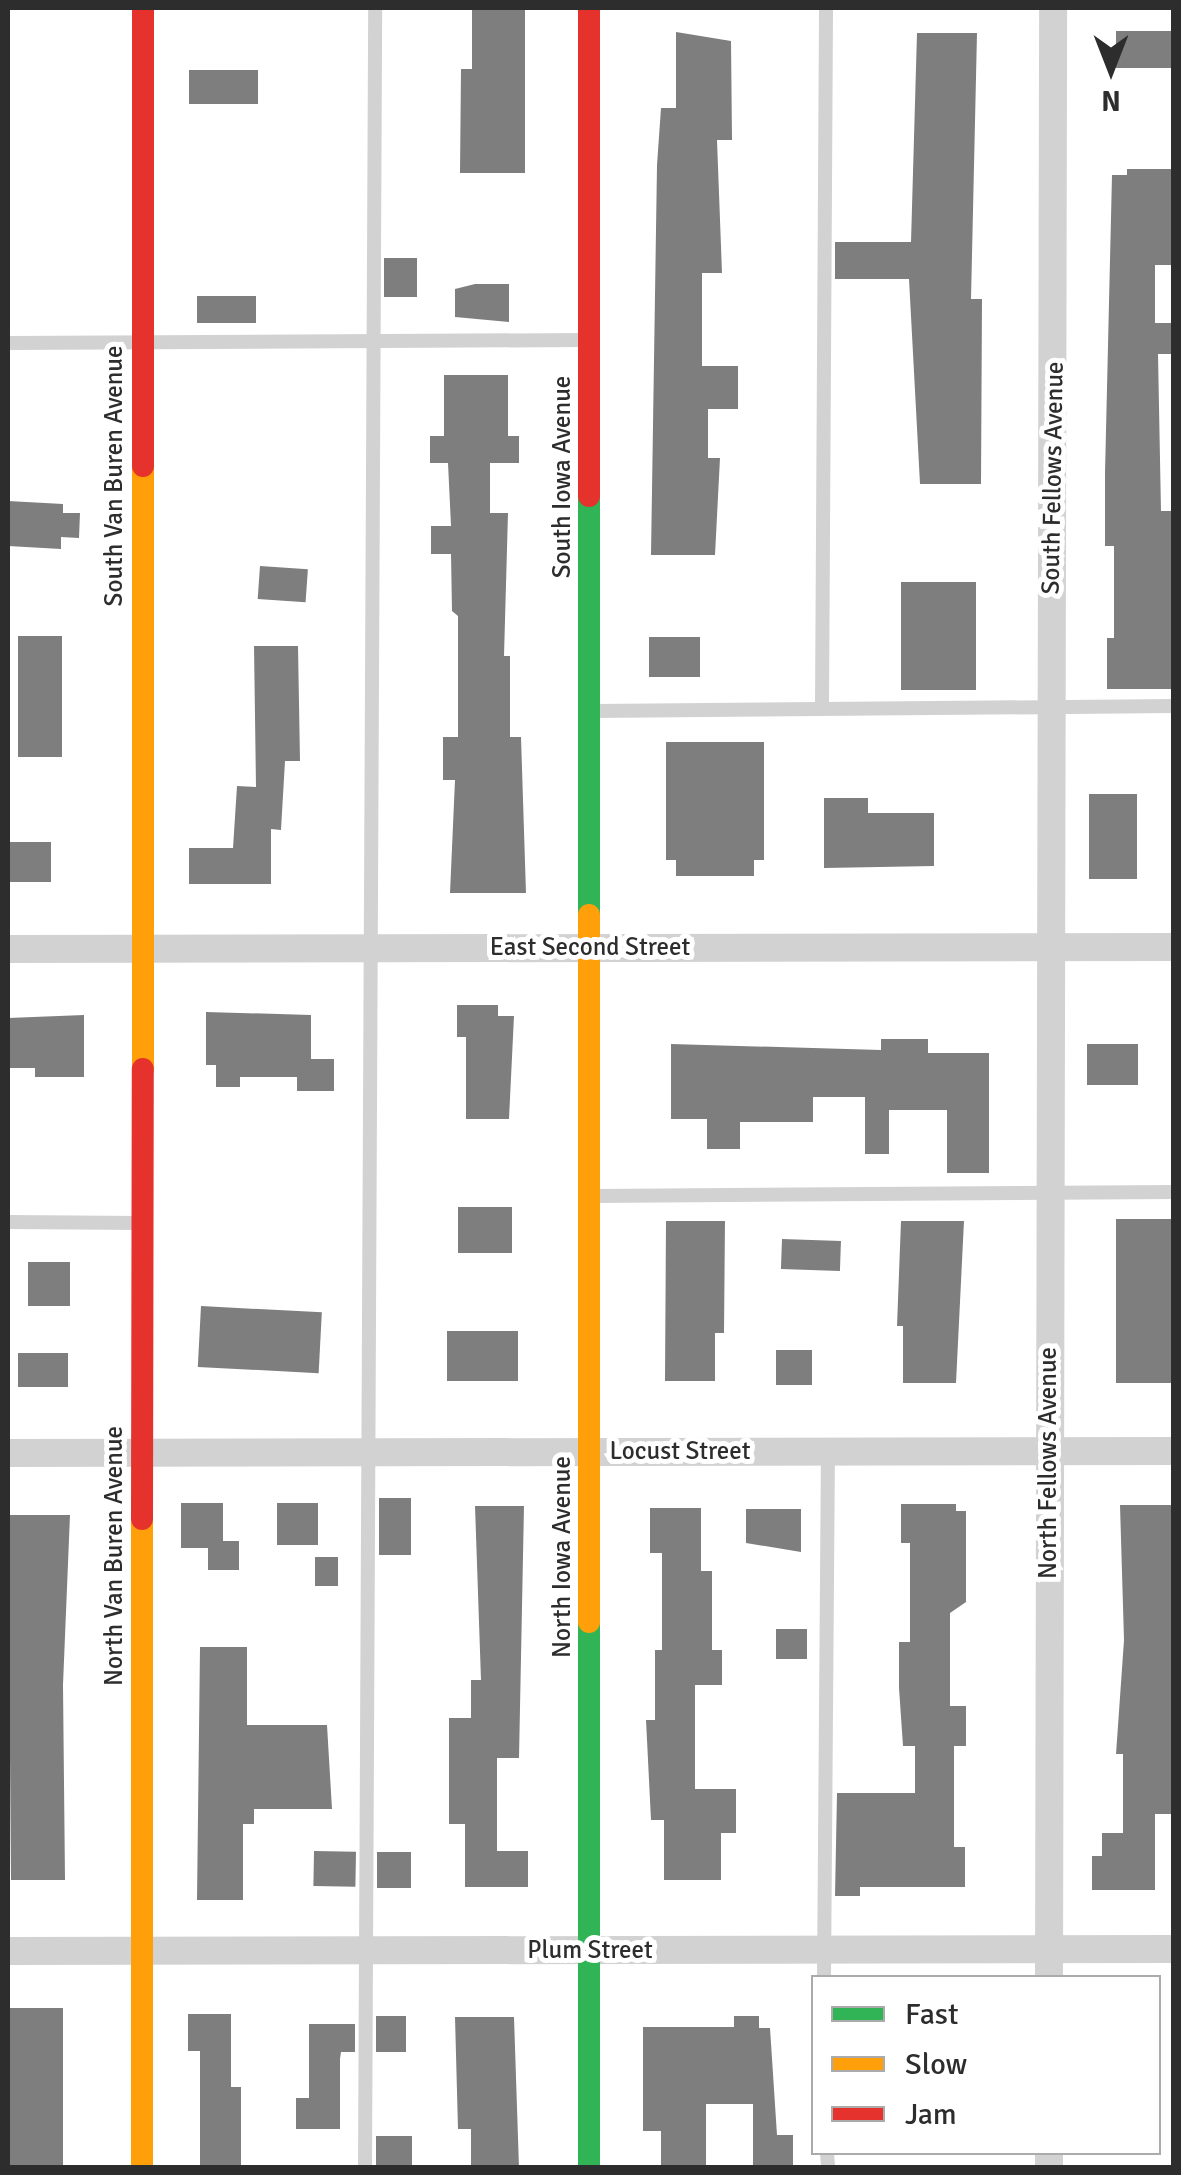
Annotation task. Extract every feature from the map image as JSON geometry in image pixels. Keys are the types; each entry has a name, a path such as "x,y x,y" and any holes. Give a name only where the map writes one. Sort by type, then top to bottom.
{"main road":[{"name":"South Van Buren Avenue","path":"140,944 143,8"},
{"name":"South Iowa Avenue","path":"589,8 590,946"},
{"name":"North Van Buren Avenue","path":"140,944 142,2168"},
{"name":"North Iowa Avenue","path":"588,2168 590,946"}],"street":[{"name":"South Fellows Avenue","path":"1047,948 1047,706 1056,376 1053,8"},
{"name":"East Second Street","path":"8,949 140,944 374,949 1174,947"},
{"name":"North Fellows Avenue","path":"1047,948 1049,1963"},
{"name":"Locust Street","path":"8,1453 1174,1451"},
{"name":"Plum Street","path":"8,1951 589,1950 824,1964 1049,1963 1174,1949"}],"lane":[{"path":"365,2168 374,949 375,8"},
{"path":"822,708 826,8"},
{"path":"8,343 590,340"},
{"path":"590,712 1174,706"},
{"path":"590,1196 1174,1192"},
{"path":"8,1222 140,1223"},
{"path":"824,1964 828,1452"}],"building":[{"path":"472,8 525,8 525,173 460,173 461,69 472,69"},
{"path":"1116,31 1174,31 1174,68 1116,68"},
{"path":"676,32 731,41 732,140 717,140 722,273 702,273 702,366 738,366 738,409 708,409 708,458 720,458 715,555 651,555 657,165 661,108 676,108"},
{"path":"917,33 977,33 971,299 982,299 981,484 920,484 909,279 835,279 835,242 911,242"},
{"path":"189,70 258,70 258,104 189,104"},
{"path":"1127,169 1174,169 1171,265 1155,265 1155,323 1174,323 1174,354 1158,354 1161,511 1174,511 1174,689 1107,689 1107,638 1114,638 1114,546 1105,546 1112,175 1127,175"},
{"path":"384,258 417,258 417,297 384,297"},
{"path":"475,284 509,284 509,322 455,317 455,289"},
{"path":"197,296 256,296 256,323 197,323"},
{"path":"444,375 508,375 508,436 519,436 519,463 490,463 490,513 508,513 504,656 510,656 510,737 521,737 526,893 450,893 455,780 443,780 443,737 458,737 458,616 452,611 451,554 431,554 431,526 451,526 448,463 430,463 430,436 444,436"},
{"path":"8,501 63,504 63,513 80,513 79,538 61,537 61,549 8,546"},
{"path":"260,566 308,569 306,602 258,599"},
{"path":"901,582 976,582 976,690 901,690"},
{"path":"18,636 62,636 62,757 18,757"},
{"path":"649,637 700,637 700,677 649,677"},
{"path":"254,646 298,646 300,761 285,761 281,830 271,829 271,884 189,884 189,848 233,848 237,786 256,787"},
{"path":"666,742 764,742 764,860 754,860 754,876 676,876 676,860 666,860"},
{"path":"1089,794 1137,794 1137,879 1089,879"},
{"path":"824,798 868,798 868,813 934,813 934,866 824,868"},
{"path":"8,842 51,842 51,882 8,882"},
{"path":"457,1005 498,1005 498,1016 514,1016 509,1119 466,1119 466,1037 457,1037"},
{"path":"206,1012 311,1015 311,1059 334,1059 334,1091 297,1091 297,1077 240,1077 240,1087 216,1087 216,1065 206,1065"},
{"path":"84,1015 84,1077 35,1077 35,1068 8,1068 8,1018"},
{"path":"881,1039 928,1039 928,1053 989,1053 989,1173 947,1173 947,1110 889,1110 889,1154 865,1154 865,1097 813,1097 813,1122 740,1122 740,1149 707,1149 707,1119 671,1119 671,1044 881,1050"},
{"path":"1087,1044 1138,1044 1138,1085 1087,1085"},
{"path":"458,1207 512,1207 512,1253 458,1253"},
{"path":"1116,1219 1174,1219 1174,1383 1116,1383"},
{"path":"666,1221 725,1221 724,1333 715,1333 715,1381 665,1381"},
{"path":"901,1221 964,1221 956,1383 903,1383 903,1326 897,1326"},
{"path":"782,1239 841,1241 840,1271 781,1269"},
{"path":"28,1262 70,1262 70,1306 28,1306"},
{"path":"201,1306 322,1312 319,1373 198,1367"},
{"path":"447,1331 518,1331 518,1381 447,1381"},
{"path":"776,1350 812,1350 812,1385 776,1385"},
{"path":"18,1353 68,1353 68,1387 18,1387"},
{"path":"379,1498 411,1498 411,1555 379,1555"},
{"path":"181,1503 223,1503 223,1541 239,1541 239,1570 208,1570 208,1548 181,1548"},
{"path":"277,1503 318,1503 318,1545 277,1545"},
{"path":"901,1504 956,1504 956,1511 966,1511 966,1602 950,1613 950,1706 966,1706 966,1746 954,1746 954,1847 965,1847 965,1887 860,1887 860,1896 835,1896 837,1793 915,1793 915,1746 903,1746 899,1688 899,1642 910,1642 910,1543 901,1543"},
{"path":"1120,1505 1172,1505 1174,1814 1155,1814 1155,1890 1092,1890 1092,1856 1102,1856 1102,1833 1123,1833 1123,1754 1116,1754 1124,1640"},
{"path":"475,1506 524,1506 519,1758 497,1758 497,1851 528,1851 528,1887 465,1887 465,1824 449,1824 449,1718 471,1718 471,1680 481,1680"},
{"path":"650,1508 701,1508 701,1571 712,1571 712,1650 722,1650 722,1685 695,1685 695,1789 736,1789 736,1833 721,1833 721,1880 664,1880 664,1820 651,1820 646,1720 655,1720 655,1650 662,1650 662,1553 650,1553"},
{"path":"746,1509 801,1509 801,1552 746,1543"},
{"path":"8,1515 70,1515 63,1685 65,1880 11,1880"},
{"path":"315,1557 338,1557 338,1586 315,1586"},
{"path":"776,1629 807,1629 807,1659 776,1659"},
{"path":"200,1647 247,1647 247,1725 327,1725 332,1809 254,1809 254,1824 243,1824 243,1900 197,1900"},
{"path":"314,1851 356,1852 355,1887 313,1886"},
{"path":"377,1852 411,1852 411,1888 377,1888"},
{"path":"10,2008 63,2008 63,2168 10,2168"},
{"path":"188,2014 231,2014 231,2087 241,2087 241,2168 200,2168 200,2051 188,2051"},
{"path":"376,2016 406,2016 406,2052 376,2052"},
{"path":"734,2016 759,2016 759,2028 770,2028 777,2135 793,2135 793,2168 753,2168 753,2104 706,2104 706,2168 661,2168 661,2131 643,2131 643,2027 734,2027"},
{"path":"455,2017 514,2017 519,2168 471,2168 471,2129 458,2129"},
{"path":"309,2024 355,2024 355,2052 341,2052 340,2059 340,2129 296,2129 296,2098 309,2098"},
{"path":"376,2136 412,2136 412,2168 376,2168"}],"traffic: fast":[{"path":"589,496 589,915"},
{"path":"589,1622 589,2168"}],"traffic: slow":[{"path":"143,466 143,1069"},
{"path":"589,915 589,1622"},
{"path":"142,1519 142,2168"}],"traffic: jam":[{"path":"143,8 143,466"},
{"path":"589,8 589,496"},
{"path":"142,1519 143,1069"}]}
